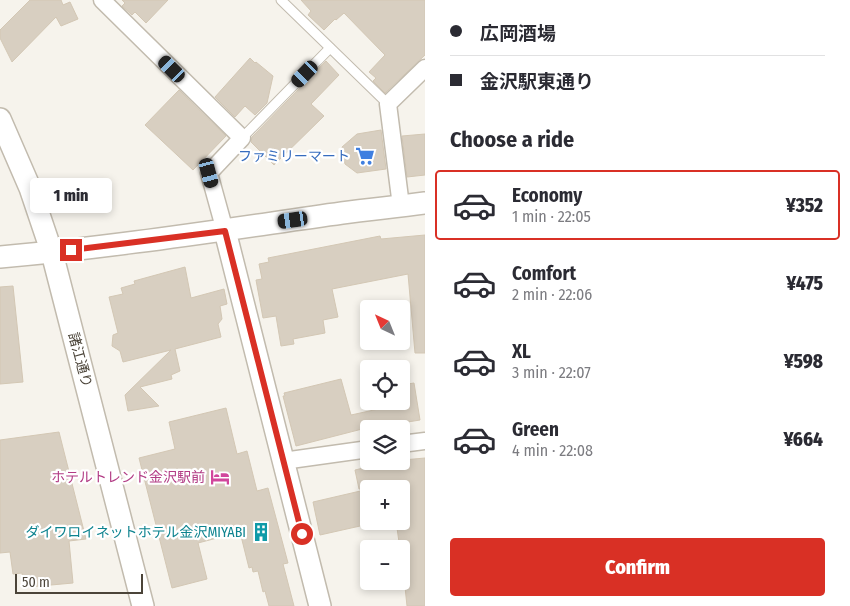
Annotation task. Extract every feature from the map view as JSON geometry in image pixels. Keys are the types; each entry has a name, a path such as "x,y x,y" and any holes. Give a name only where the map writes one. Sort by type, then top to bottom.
{"street":[{"path":"102,0 242,138 209,173 320,606"},
{"path":"401,206 388,104 425,68"},
{"name":"諸江通り","path":"0,119 30,188 52,253 143,606"},
{"path":"0,258 225,231 425,203"},
{"path":"410,443 425,441"},
{"path":"283,461 360,450"}],"lane":[{"path":"281,0 388,104"},
{"path":"242,138 330,48"}],"building":[{"path":"30,0 61,0 63,5 70,2 78,19 61,26 56,17 12,62 0,38 0,30"},
{"path":"122,0 168,0 146,23 135,12 132,15 122,6 125,3"},
{"path":"301,0 425,0 425,55 385,93 373,81 376,78 369,72 385,55 344,13 324,30 308,15 311,11"},
{"path":"250,58 273,76 267,103 255,115 245,106 235,117 215,97"},
{"path":"326,61 339,75 311,104 324,116 274,165 251,142 252,137"},
{"path":"179,90 226,136 193,170 145,125"},
{"name":"ファミリーマート","path":"381,130 386,169 357,173 345,164 342,147 357,134"},
{"path":"425,134 425,175 407,177 402,136"},
{"path":"425,235 425,353 415,353 408,274 332,289 338,317 323,320 325,333 293,339 294,344 281,346 276,316 263,318 256,280 262,279 259,264 269,262 268,258 380,236 381,239"},
{"path":"185,267 191,298 224,289 227,304 220,306 222,319 218,324 221,337 175,349 180,371 171,375 172,379 140,387 159,406 128,411 125,395 171,350 123,362 120,351 112,346 113,335 118,333 109,297 123,294 121,288 135,284 134,281"},
{"path":"13,286 23,382 0,384 0,287"},
{"path":"341,379 351,415 374,410 410,410 410,384 414,383 420,420 410,422 410,420 360,420 360,430 296,446 283,396 285,396 284,393"},
{"path":"226,408 237,454 247,451 257,491 268,488 288,563 283,564 294,606 269,606 265,591 263,592 258,571 253,572 252,567 249,568 240,532 198,543 207,579 172,588 139,458 175,449 169,422"},
{"path":"59,432 86,539 69,541 73,583 29,587 28,579 23,580 22,573 13,574 10,552 0,553 0,440"},
{"path":"425,458 425,606 407,606 405,590 410,590 410,540 399,540 397,530 410,530 410,480 360,480 359,489 355,470 410,470 410,459"},
{"path":"360,491 360,526 320,535 313,502"}],"place":[{"name":"ファミリーマート","path":"365,156"},
{"name":"ホテルトレンド金沢駅前","path":"220,477"},
{"name":"ダイワロイネットホテル金沢MIYABI","path":"261,532"}],"route":[{"path":"71,250 225,231 302,534"}]}
